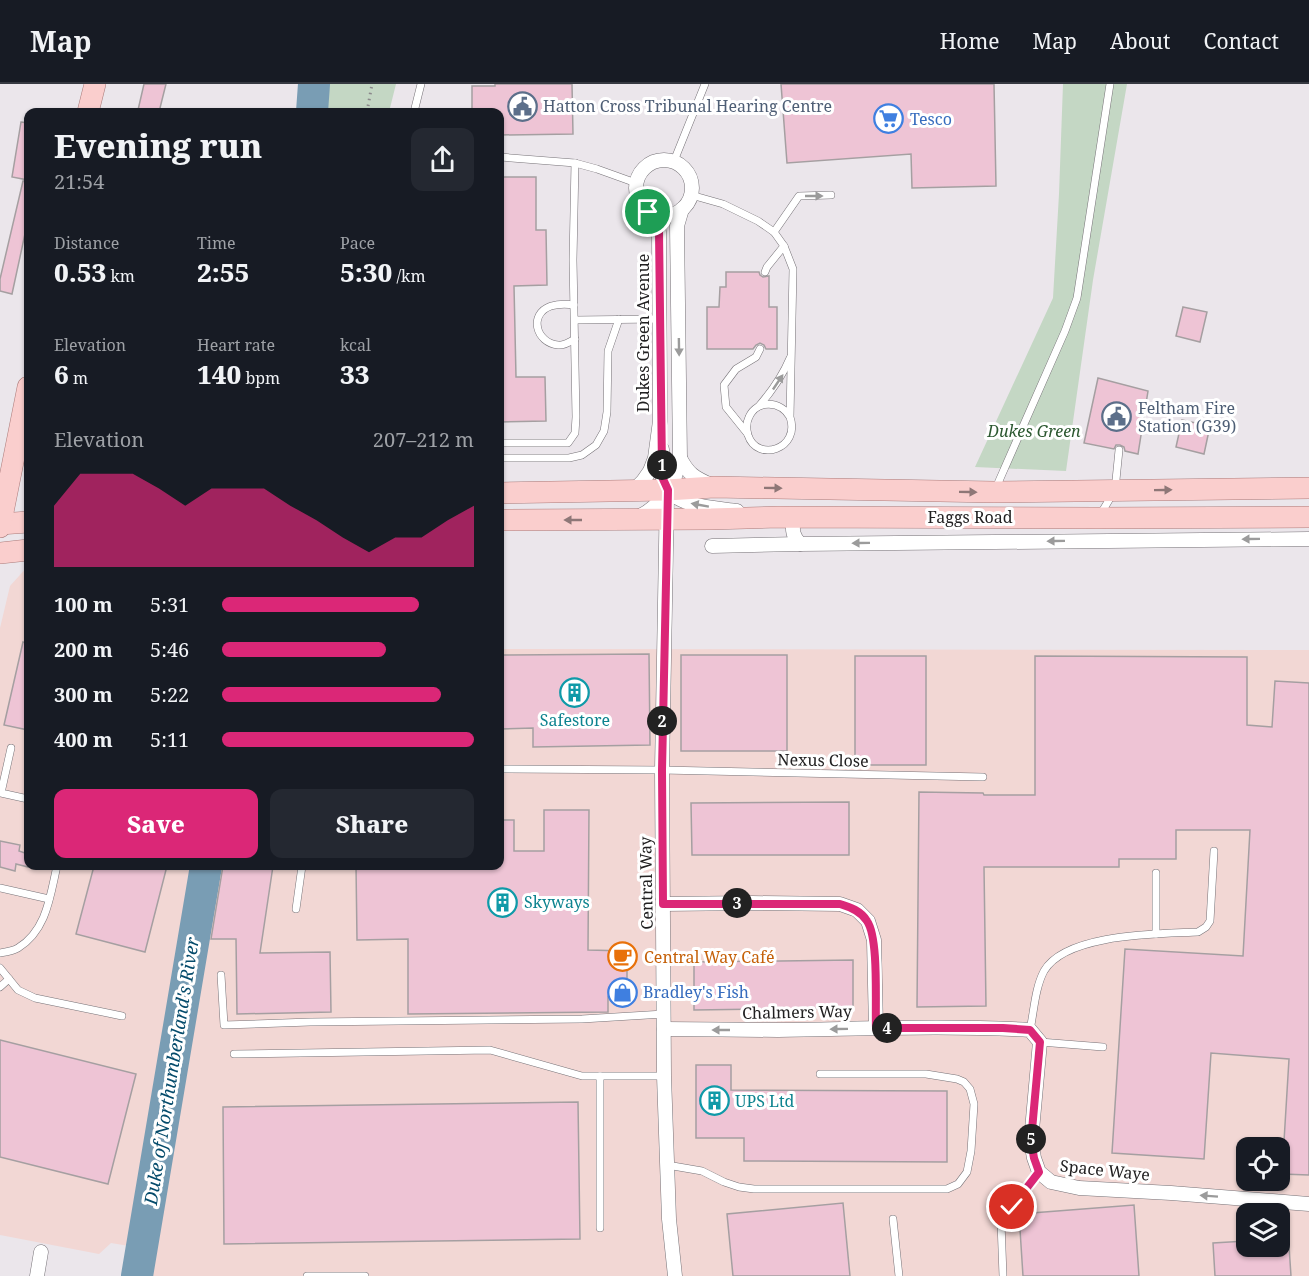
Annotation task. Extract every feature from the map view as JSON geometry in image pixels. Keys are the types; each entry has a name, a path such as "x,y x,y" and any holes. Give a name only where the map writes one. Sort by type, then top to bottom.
{"main road":[{"path":"89,108 95,84"},
{"path":"24,407 0,525 24,522"},
{"name":"Faggs Road","path":"504,520 632,520 663,505 714,487 994,492 1309,488"},
{"name":"Faggs Road","path":"504,493 634,490 663,505 785,517 1309,517"},
{"path":"536,493 596,502 663,505"},
{"path":"0,553 24,550"}],"street":[{"path":"664,159 674,161 687,171 692,186 691,195 688,203 676,213 656,215 648,212 642,206 635,191 636,183 639,173 654,161 664,159"},
{"name":"Dukes Green Avenue","path":"680,458 677,226 682,209"},
{"name":"Dukes Green Avenue","path":"648,212 656,222 659,232 663,505"},
{"name":"Dukes Green Avenue","path":"634,490 650,471 655,458 660,421"},
{"path":"680,458 695,478 714,487"},
{"path":"663,505 678,470 680,458"},
{"path":"663,505 679,499 691,504 785,517 800,544"},
{"name":"Central Way","path":"663,505 664,1076 669,1219 675,1276"},
{"path":"712,546 1309,539"},
{"path":"663,904 840,904 857,910 868,921 874,940 876,1028"},
{"name":"Chalmers Way","path":"664,1029 1003,1028 1030,1030"},
{"path":"1030,1030 1040,1042"},
{"name":"Space Waye","path":"1040,1042 1031,1141 1039,1172 1051,1182 1079,1188 1309,1204"},
{"path":"37,1276 41,1252"}],"lane":[{"path":"415,108 421,84"},
{"path":"674,161 705,84"},
{"path":"994,492 1065,331 1077,298 1110,84"},
{"path":"504,157 575,163 597,168 636,183"},
{"path":"504,443 568,443 575,434 575,163"},
{"path":"691,195 723,204 758,221 774,232 784,246 793,269 790,417 793,427 787,442 773,450 762,449 752,442 726,407 724,385 736,369 756,357 760,350"},
{"path":"774,232 799,196 831,195"},
{"path":"765,272 784,246"},
{"path":"574,305 549,306 540,313 536,323 539,333 547,341 558,345 575,339"},
{"path":"574,320 660,319"},
{"path":"504,458 569,458 582,455 596,445 604,431 607,412 608,351 619,320"},
{"path":"747,433 746,426 750,414 771,392 783,375 792,353"},
{"path":"758,407 765,404 775,405 784,409 790,417"},
{"path":"1098,518 1115,490 1119,450"},
{"path":"10,748 1,793 24,798"},
{"name":"Nexus Close","path":"504,769 983,777"},
{"path":"1030,1030 1038,986 1045,970 1056,957 1084,945 1114,938 1198,932 1206,927 1210,921 1214,851"},
{"path":"0,954 17,949 37,932 47,909 56,870"},
{"path":"296,909 301,870"},
{"path":"1156,873 1156,934"},
{"path":"0,888 49,899"},
{"path":"0,968 18,990 35,998 122,1016"},
{"path":"221,975 224,1025 571,1020 664,1014"},
{"path":"0,987 9,979"},
{"path":"1040,1042 1103,1047"},
{"path":"234,1054 490,1050 582,1076 664,1076"},
{"path":"667,1164 702,1171 724,1182 754,1190 947,1189 958,1184 967,1172 971,1151 974,1104 970,1089 964,1082 926,1074 820,1074"},
{"path":"600,1076 600,1228"},
{"path":"1003,1276 1001,1222 1039,1172"},
{"path":"893,1220 899,1276"},
{"path":"307,1276 365,1276"}],"path":[{"path":"368,108 372,84"}],"shaded area":[{"path":"24,570 24,870 195,870 129,1246 111,1243 99,1254 0,1235 0,628 10,586"},
{"path":"504,649 1309,650 1309,1276 147,1276 213,870 504,870"}],"green space":[{"path":"324,84 396,84 390,108 321,108"},
{"name":"Dukes Green","path":"1063,84 1127,84 1093,280 1066,471 975,467 1053,298"}],"building":[{"path":"144,84 166,84 160,108 138,108"},
{"name":"Hatton Cross Tribunal Hearing Centre","path":"495,84 572,84 573,134 504,135 504,108 472,108 472,86 495,86"},
{"name":"Tesco","path":"781,84 994,84 996,186 912,188 911,154 787,163"},
{"path":"21,122 24,122 24,179 12,177"},
{"path":"504,177 536,177 536,230 546,230 547,285 514,286 516,377 545,377 546,421 504,422"},
{"path":"24,181 24,238 12,294 0,291 0,279"},
{"path":"726,272 759,272 763,277 769,276 769,307 777,307 777,349 766,349 760,343 753,349 707,349 707,307 719,307 720,287 726,287"},
{"path":"1183,307 1207,312 1200,342 1176,336"},
{"name":"Feltham Fire Station (G39)","path":"1098,378 1148,391 1138,454 1125,451 1120,445 1116,445 1114,449 1084,443"},
{"path":"1182,420 1210,426 1204,454 1176,447"},
{"path":"23,642 24,642 24,729 4,725"},
{"name":"Safestore","path":"649,654 650,745 533,747 533,728 504,729 504,655"},
{"path":"681,655 787,655 787,751 681,751"},
{"path":"855,656 926,656 926,765 855,765"},
{"path":"1035,656 1247,657 1247,725 1272,727 1275,681 1309,683 1309,1175 1290,1174 1290,1137 1284,1137 1289,1059 1211,1053 1204,1159 1112,1153 1125,949 1243,956 1250,830 1176,830 1176,859 1119,859 1119,867 984,867 986,1006 917,1007 919,792 1035,795"},
{"path":"849,802 849,855 692,855 691,803"},
{"path":"544,810 589,810 588,950 627,951 627,997 608,997 608,1012 408,1014 408,939 357,940 356,870 504,870 504,820 514,820 514,851 544,851"},
{"path":"0,841 20,845 19,851 24,853 24,866 16,864 15,871 0,867"},
{"path":"93,870 166,870 145,952 76,934"},
{"path":"222,870 272,870 260,953 330,952 331,1012 237,1014 236,939 211,939"},
{"path":"853,960 853,1008 694,1010 694,962"},
{"path":"0,1040 136,1074 108,1184 0,1157"},
{"path":"696,1065 731,1065 731,1090 947,1091 947,1162 744,1161 744,1138 696,1138"},
{"path":"578,1102 580,1239 224,1244 223,1107"},
{"path":"843,1203 850,1276 733,1276 727,1214"},
{"path":"1134,1205 1139,1276 1023,1276 1019,1214"},
{"path":"1236,1242 1236,1257 1290,1257 1291,1276 1215,1276 1213,1243"}],"waterway":[{"name":"Duke of Northumberland's River","path":"312,108 314,84"},
{"name":"Duke of Northumberland's River","path":"137,1276 205,870"}],"place":[{"name":"Hatton Cross Tribunal Hearing Centre","path":"522,106"},
{"name":"Tesco","path":"889,119"},
{"name":"Feltham Fire Station (G39)","path":"1117,417"},
{"name":"Safestore","path":"575,692"},
{"name":"Skyways","path":"503,902"},
{"name":"Central Way Café","path":"623,957"},
{"name":"Bradley's Fish","path":"622,992"},
{"name":"UPS Ltd","path":"714,1101"}],"route":[{"path":"648,212 656,222 659,232 660,421 663,479 668,490 663,670 663,904 840,904 857,910 868,921 874,940 876,1028 1030,1030 1040,1042 1031,1141 1039,1172 1012,1207"}]}
